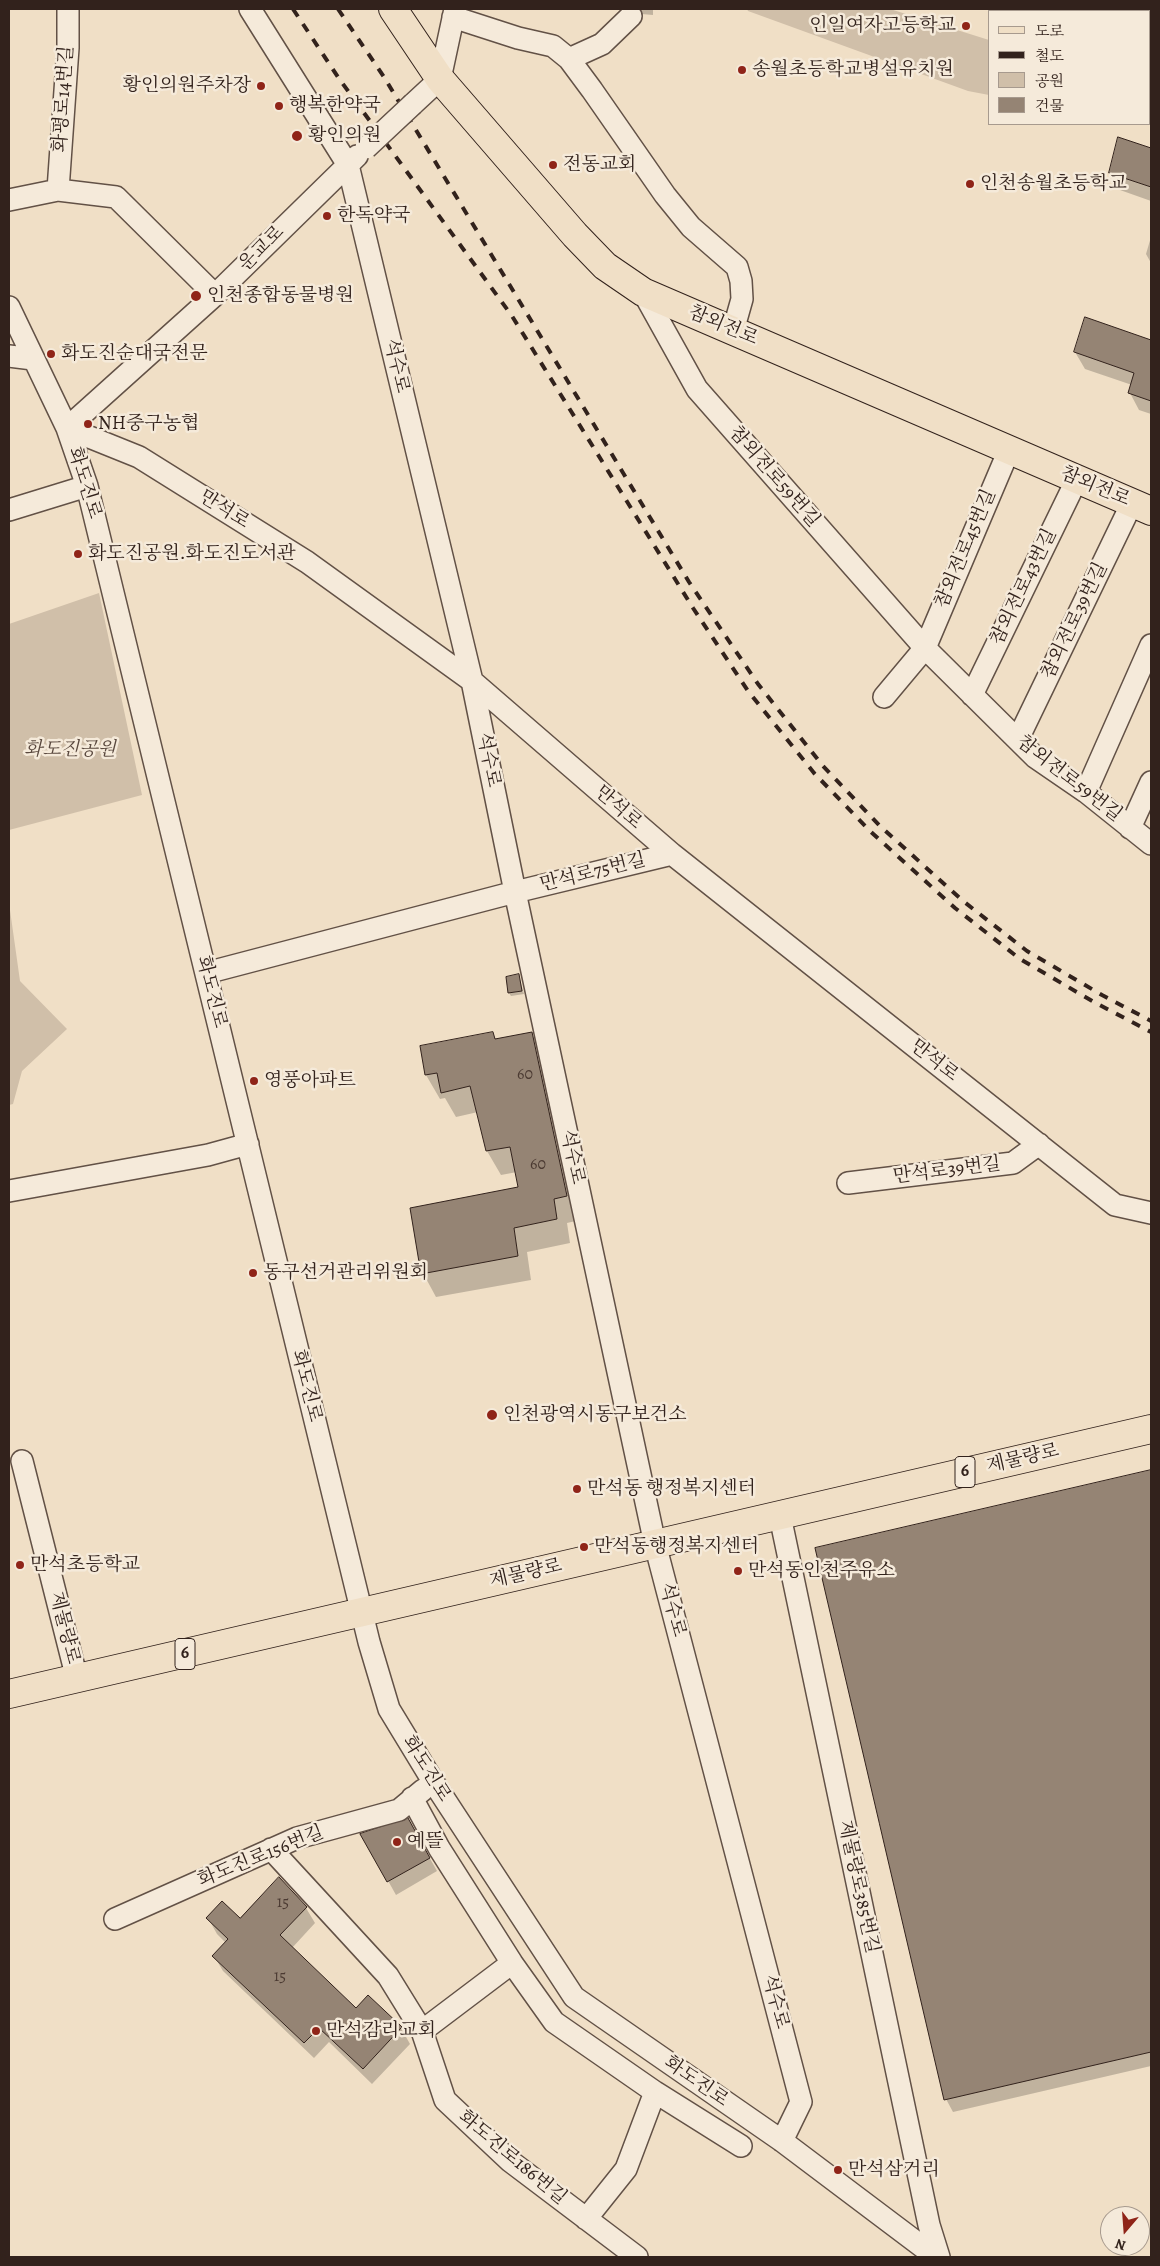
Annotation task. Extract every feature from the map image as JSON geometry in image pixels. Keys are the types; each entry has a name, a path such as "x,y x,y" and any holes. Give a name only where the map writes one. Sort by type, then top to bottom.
{"main road":[{"name":"참외전로","path":"393,9 440,79 575,235 605,266 644,292 1142,507"},
{"name":"제물량로","path":"9,1694 1151,1430"}],"street":[{"name":"화평로14번길","path":"58,190 68,48 68,9"},
{"name":"석수로","path":"250,9 348,164 472,681 515,892 655,1544 801,2102 782,2141"},
{"path":"440,79 454,13 518,38 552,46 568,59 592,90 665,195 691,227 736,267 741,282 742,299 734,331"},
{"path":"568,59 602,44 631,16"},
{"name":"운교로","path":"67,428 215,295 348,164 440,79"},
{"path":"9,200 58,190 116,197 215,295"},
{"name":"참외전로59번길","path":"644,292 696,389 925,648 1035,757 1086,792 1151,844"},
{"name":"화도진로","path":"9,307 67,428 87,486 361,1612 389,1710 434,1783 574,1997 782,2141 937,2257"},
{"path":"9,356 33,359"},
{"name":"만석로","path":"67,428 139,457 307,562 472,681 672,854 1115,1205 1151,1213"},
{"name":"참외전로45번길","path":"925,648 1009,450"},
{"name":"참외전로43번길","path":"972,695 1076,479"},
{"path":"9,510 87,486"},
{"name":"참외전로39번길","path":"1018,740 1142,507"},
{"path":"884,696 925,648"},
{"path":"1086,792 1150,651"},
{"path":"1130,828 1151,782"},
{"name":"만석로75번길","path":"206,973 515,892 672,854"},
{"path":"9,1191 208,1155 248,1144"},
{"name":"만석로39번길","path":"848,1183 1013,1163 1039,1144"},
{"name":"제물량로","path":"22,1461 77,1679"},
{"name":"제물량로385번길","path":"780,1516 937,2257"},
{"name":"화도진로156번길","path":"114,1919 297,1838 399,1810 412,1798 434,1783"},
{"path":"412,1798 439,1848 512,1962 554,2022 655,2092 741,2146"},
{"name":"화도진로186번길","path":"271,1849 388,1976 422,2031 444,2100 510,2161 637,2257"},
{"path":"422,2031 512,1962"},
{"path":"586,2219 626,2169 655,2092"}],"green space":[{"path":"747,9 890,9 988,40 988,95 968,91 748,11"},
{"path":"1151,9 1151,111 1150,10 1046,10"},
{"name":"화도진공원","path":"99,593 142,795 9,830 9,624"},
{"path":"9,903 20,981 67,1029 22,1071 13,1104 9,1105"}],"building":[{"path":"1118,137 1151,148 1151,187 1109,173"},
{"path":"1085,317 1151,340 1151,401 1128,393 1134,373 1074,352"},
{"path":"519,974 522,991 508,993 506,977"},
{"path":"493,1032 495,1039 532,1032 567,1196 554,1199 557,1219 514,1228 518,1256 421,1274 410,1208 518,1187 510,1147 486,1151 470,1086 441,1093 437,1073 425,1075 420,1046"},
{"path":"1151,1470 1151,2052 944,2100 815,1548"},
{"path":"408,1818 430,1858 387,1882 360,1834"},
{"path":"279,1877 307,1907 280,1935 356,2008 368,1995 402,2027 363,2069 319,2028 304,2043 212,1956 228,1939 206,1918 222,1901 240,1918"}],"railway":[{"path":"293,9 340,80 512,316 693,608 748,691 814,773 871,832 955,908 1020,959 1094,1002 1151,1032"},
{"path":"338,9 384,77 689,582 758,684 823,766 880,826 963,901 1027,951 1151,1021"}],"place":[{"name":"인일여자고등학교","path":"966,26"},
{"name":"송월초등학교병설유치원","path":"742,70"},
{"name":"황인의원주차장","path":"261,86"},
{"name":"행복한약국","path":"279,106"},
{"name":"황인의원","path":"297,136"},
{"name":"전동교회","path":"553,165"},
{"name":"인천송월초등학교","path":"970,184"},
{"name":"한독약국","path":"327,216"},
{"name":"인천종합동물병원","path":"196,296"},
{"name":"화도진순대국전문","path":"51,354"},
{"name":"NH중구농협","path":"88,424"},
{"name":"화도진공원.화도진도서관","path":"78,554"},
{"name":"영풍아파트","path":"254,1081"},
{"name":"동구선거관리위원회","path":"253,1273"},
{"name":"인천광역시동구보건소","path":"492,1415"},
{"name":"만석동 행정복지센터","path":"577,1489"},
{"name":"만석동행정복지센터","path":"584,1547"},
{"name":"만석초등학교","path":"20,1565"},
{"name":"만석동인천주유소","path":"738,1571"},
{"name":"예뜰","path":"397,1842"},
{"name":"만석감리교회","path":"316,2031"},
{"name":"만석삼거리","path":"838,2170"}]}
